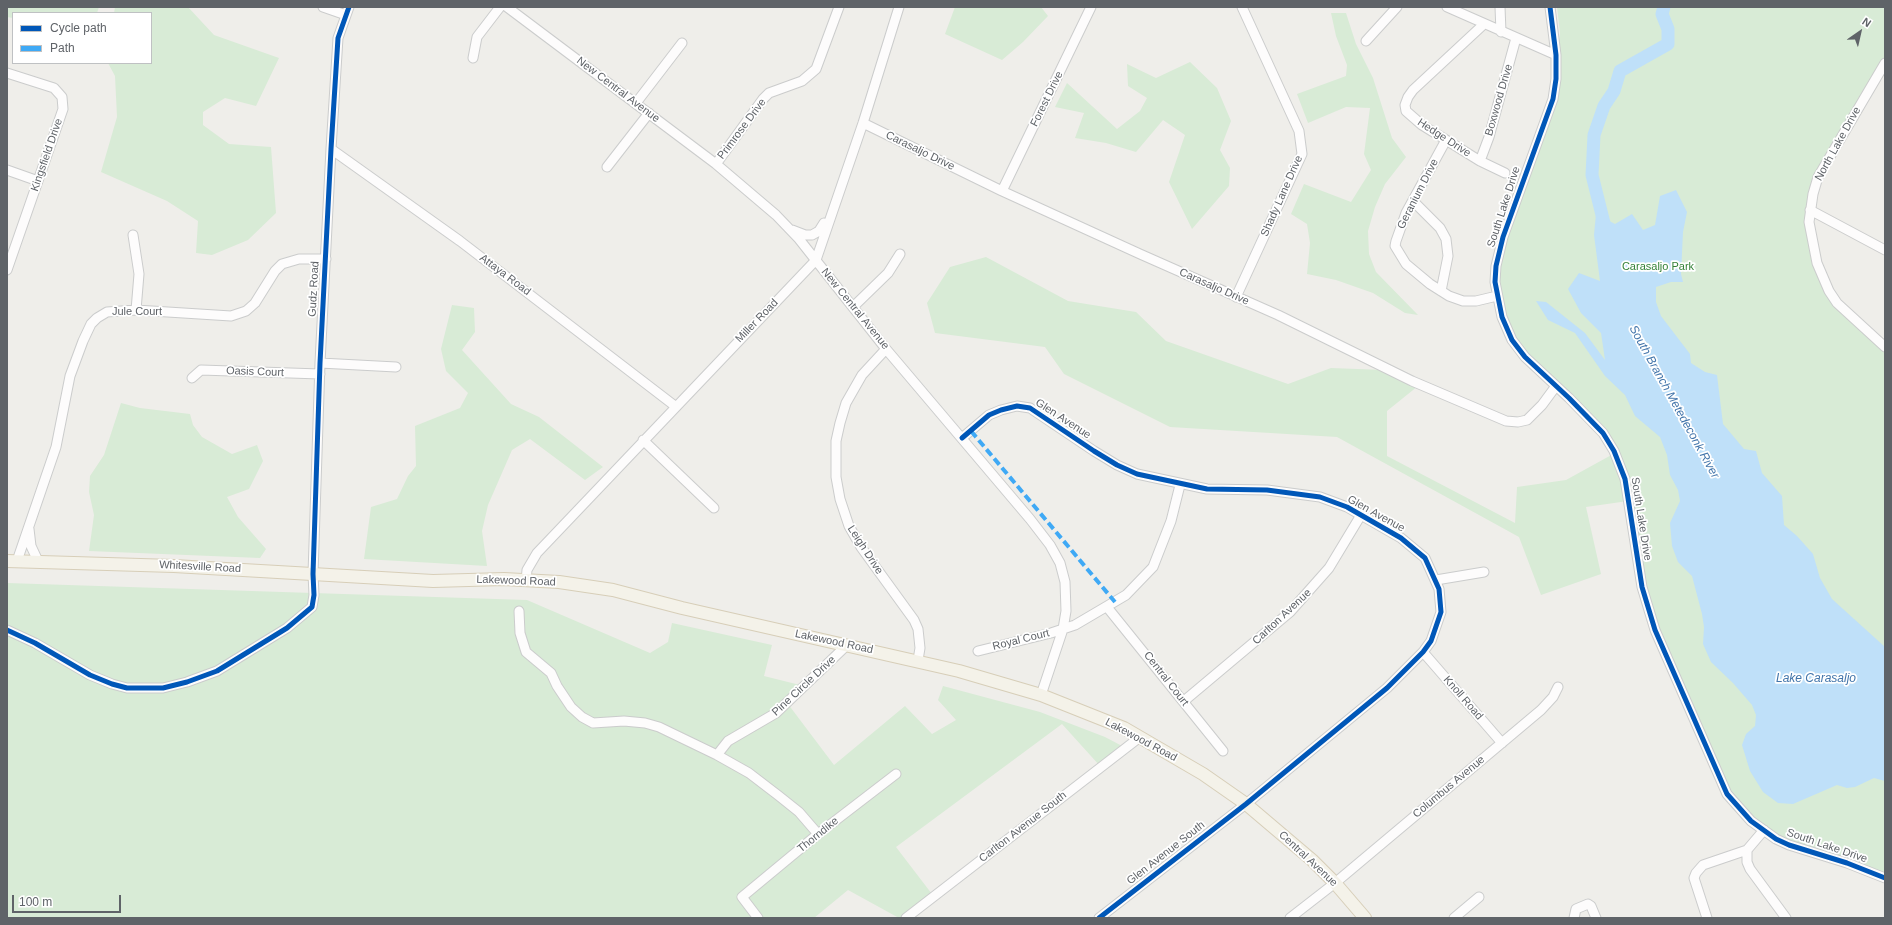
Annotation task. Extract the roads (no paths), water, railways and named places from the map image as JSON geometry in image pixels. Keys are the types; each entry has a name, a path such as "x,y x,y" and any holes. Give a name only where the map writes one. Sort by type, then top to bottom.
{"main road":[{"name":"Whitesville Road","path":"12,561 174,566 393,578"},
{"name":"Lakewood Road","path":"393,578 434,580 526,580 560,582 613,590 682,608 918,660 1041,694 1124,728 1203,774 1246,804"},
{"name":"Central Avenue","path":"1246,804 1282,833 1335,883 1365,918"}],"street":[{"path":"322,7 347,11"},
{"path":"473,58 478,37 500,7"},
{"name":"New Central Avenue","path":"507,7 743,185 789,228 886,349 1030,519 1050,545 1060,563 1065,582 1066,611 1063,629 1041,694"},
{"name":"Primrose Drive","path":"716,164 763,99 770,93 802,80 816,69 839,7"},
{"name":"Miller Road","path":"526,580 527,570 537,553 675,406 816,260 863,123 899,7"},
{"name":"Forest Drive","path":"1002,191 1091,7"},
{"name":"Shady Lane Drive","path":"1236,297 1302,154 1299,131 1242,7"},
{"path":"1366,41 1398,7"},
{"path":"1447,7 1556,55"},
{"path":"1500,7 1501,32"},
{"name":"South Lake Drive","path":"1550,7 1556,55 1556,78 1552,99 1502,237 1496,266 1495,282 1502,317 1512,340 1525,357 1569,398 1603,433 1614,451 1625,479 1642,587 1655,630 1727,794 1752,821 1789,845 1848,863 1885,878"},
{"name":"Gudz Road","path":"7,630 35,643 90,675 112,684 127,688 163,688 187,682 217,671 287,628 312,607 314,595 313,574 320,363 331,149 338,38 347,11"},
{"name":"Hedge Drive","path":"1484,24 1413,90 1406,101 1406,111 1422,125 1480,161 1505,173"},
{"name":"Boxwood Drive","path":"1480,161 1489,137 1516,38"},
{"path":"636,103 682,43"},
{"name":"North Lake Drive","path":"1885,63 1818,178 1810,210 1809,222 1817,263 1829,290 1837,303 1885,348"},
{"name":"Kingsfield Drive","path":"7,73 54,88 62,97 63,109 7,270"},
{"path":"607,167 649,113"},
{"name":"Carasaljo Drive","path":"863,123 1002,191 1278,315 1412,381 1506,421 1518,422 1527,420 1542,405 1556,386"},
{"name":"Geranium Drive","path":"1446,140 1406,213 1395,246 1406,264 1441,291 1463,301 1497,296"},
{"name":"Attaya Road","path":"331,149 460,241 675,406"},
{"path":"7,170 38,181"},
{"path":"1413,201 1440,228 1446,239 1448,256 1441,291"},
{"path":"789,228 805,235 812,235 819,232 835,203"},
{"path":"1810,210 1885,250"},
{"path":"134,235 138,274 136,310"},
{"path":"853,307 888,273 900,254"},
{"name":"Jule Court","path":"12,561 29,526 56,447 70,376 90,324 107,312 136,310 230,316 246,311 255,303 275,271 282,264 299,258 326,259"},
{"name":"Leigh Drive","path":"886,349 862,375 846,403 836,441 836,477 840,499 849,526 861,547 914,620 918,629 920,648 918,660"},
{"path":"320,363 396,367"},
{"name":"Oasis Court","path":"192,378 201,370 320,374"},
{"name":"Glen Avenue","path":"962,438 989,415 1017,406 1030,408 1117,465 1137,474 1207,489 1267,490 1320,497 1347,507 1401,538 1425,558 1439,589 1440,612 1437,626 1424,652 1387,688 1246,804"},
{"path":"643,440 714,508"},
{"name":"Royal Court","path":"978,651 1075,625 1108,607 1126,595 1148,574 1153,567 1171,521 1180,484"},
{"name":"Carlton Avenue","path":"1184,701 1290,612 1328,568 1361,515"},
{"name":"Jule Court","path":"29,526 31,546 38,561"},
{"path":"1436,580 1484,572"},
{"name":"Central Court","path":"1108,607 1223,751"},
{"path":"519,611 520,632 526,652 551,673 557,686 571,706 582,717 593,723 624,721 645,723 659,727 717,755 749,773 773,791 799,812 818,834"},
{"name":"Pine Circle Drive","path":"717,755 728,741 776,713 847,645"},
{"name":"Knoll Road","path":"1424,652 1502,743"},
{"name":"Columbus Avenue","path":"1290,918 1335,883 1541,710 1553,697 1558,688"},
{"name":"Carlton Avenue South","path":"906,918 1140,737"},
{"name":"Thorndike","path":"758,918 742,898 818,834 896,774"},
{"name":"Glen Avenue South","path":"1099,918 1246,804"},
{"path":"1708,918 1694,878 1696,873 1703,865 1747,850 1764,830"},
{"path":"1747,850 1750,869 1786,918"},
{"path":"1454,918 1479,898"},
{"path":"1574,918 1576,909 1588,904 1591,906 1596,918"}],"water":[{"name":"Lake Carasaljo","path":"1676,190 1687,212 1683,232 1681,274 1683,282 1671,282 1656,287 1656,302 1661,316 1690,354 1691,363 1705,372 1717,375 1723,424 1744,449 1756,451 1762,473 1782,496 1784,525 1797,536 1813,554 1820,578 1832,599 1885,647 1885,781 1874,778 1855,787 1847,788 1837,785 1793,804 1778,803 1763,792 1750,771 1742,745 1746,734 1755,726 1756,715 1752,705 1733,683 1711,662 1703,644 1704,627 1702,614 1692,576 1678,562 1672,546 1670,523 1680,501 1678,490 1670,475 1667,455 1660,437 1635,416 1625,395 1605,376 1575,333 1548,320 1536,301 1546,302 1585,333 1605,360 1601,333 1581,313 1568,289 1579,273 1600,281 1594,235 1596,214 1615,224 1632,214 1643,230 1655,225 1660,196"}],"waterway":[{"name":"South Branch Metedeconk River","path":"1607,235 1592,175 1594,135 1604,106 1614,91 1620,71 1668,44 1668,29 1662,14 1664,7"}],"park label":[{"name":"Carasaljo Park","path":"1658,267"}]}
